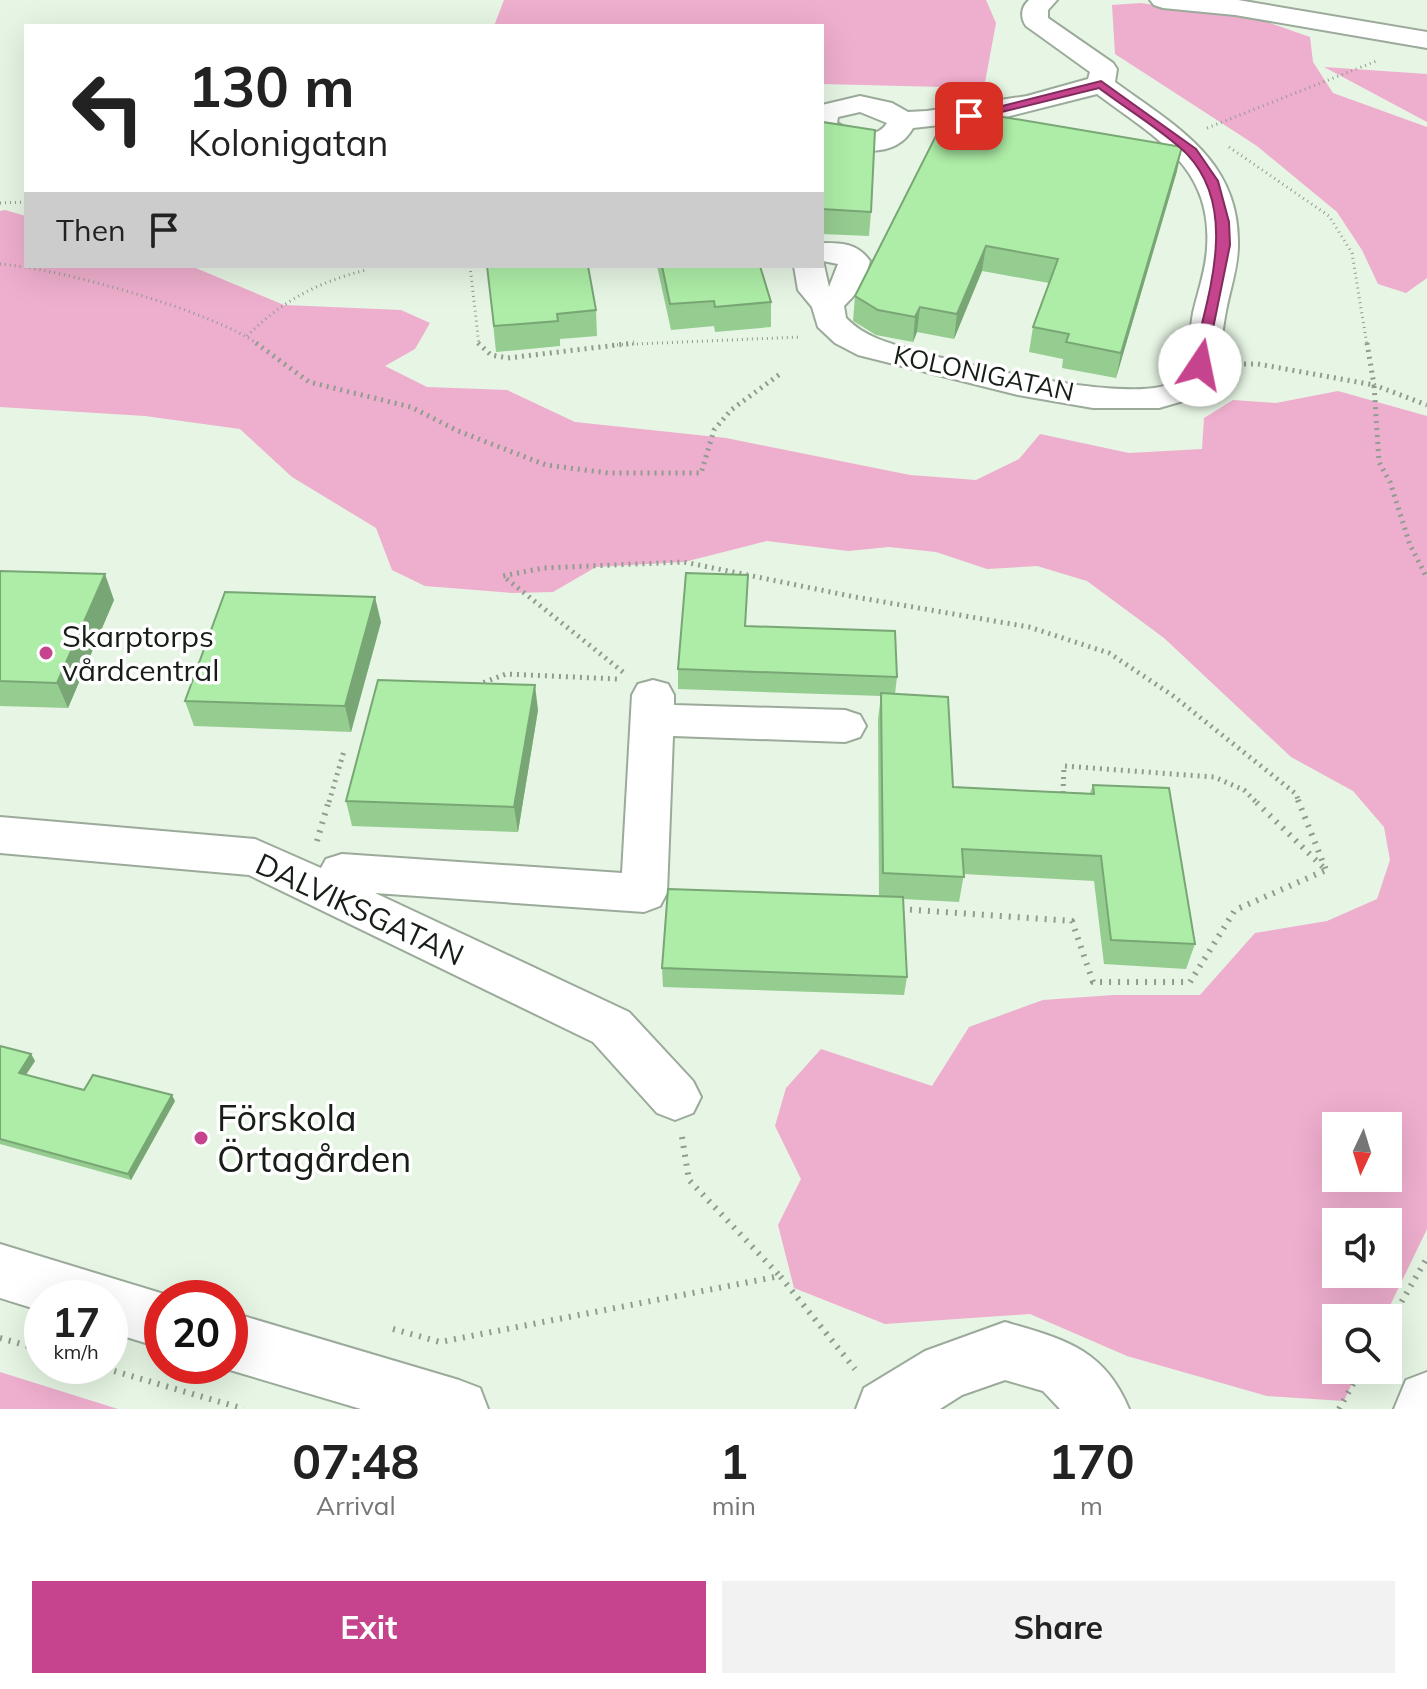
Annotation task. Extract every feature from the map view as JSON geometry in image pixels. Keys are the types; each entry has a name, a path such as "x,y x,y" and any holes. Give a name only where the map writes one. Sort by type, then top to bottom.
{"street":[{"path":"1044,0 1035,8 1035,21 1104,69 1101,84"},
{"path":"1163,0 1235,7 1427,40"},
{"path":"824,116 836,107 860,104 884,108 902,121 969,116 1048,100 1101,84"},
{"path":"1101,84 1191,152 1212,181 1223,222 1223,245 1200,365"},
{"path":"824,128 831,134 862,143 892,136 900,129 902,121"},
{"path":"810,268 815,293 832,314 846,291 855,267 854,261 842,252 824,252"},
{"name":"KOLONIGATAN","path":"832,314 855,341 1027,387 1078,395 1165,397 1190,385 1200,365"},
{"path":"318,887 342,872 644,893 646,699 845,726"},
{"name":"DALVIKSGATAN","path":"0,835 255,857 611,1027 675,1097"},
{"path":"0,1271 30,1280"},
{"path":"248,1346 459,1409"},
{"path":"875,1395 1005,1351 1060,1367 1100,1409"},
{"path":"1423,1409 1427,1401"}],"path":[{"path":"1215,138 1202,130 1378,63 1394,34"},
{"path":"1227,146 1329,216 1352,253 1374,385 1379,462 1390,482 1410,545 1427,578"},
{"path":"0,203 24,202"},
{"path":"0,264 24,266"},
{"path":"35,268 172,306 247,336 309,382 411,407 458,431 546,465 608,473 701,473 714,430 731,410 780,374"},
{"path":"470,268 478,344 491,355 508,358 626,343 786,339 832,314"},
{"path":"247,336 287,298 333,277 366,270"},
{"path":"1200,365 1258,364 1374,385 1427,405"},
{"path":"646,699 503,576 543,568 684,562 855,597 1029,627 1109,653 1172,695 1296,794 1326,870"},
{"path":"470,686 506,674 646,699"},
{"path":"318,887 321,832 344,751"},
{"path":"1063,793 1064,766 1214,777 1244,790 1326,870"},
{"path":"888,908 1072,921 1093,982 1190,982 1235,910 1326,870"},
{"path":"675,1097 689,1180 780,1276 875,1395"},
{"path":"1400,1304 1427,1258"},
{"path":"393,1329 440,1342 780,1276"},
{"path":"0,1338 24,1345"},
{"path":"128,1375 244,1409"},
{"path":"1339,1409 1353,1384"}],"shaded area":[{"path":"504,0 986,0 996,23 984,88 824,84 824,24 495,24"},
{"path":"1141,3 1264,21 1310,37 1313,62 1333,93 1427,127 1427,278 1406,293 1378,284 1362,250 1337,212 1257,146 1115,54 1112,5"},
{"path":"1324,67 1427,74 1427,122"},
{"path":"0,211 24,215 24,268 196,268 284,305 401,310 430,323 415,349 385,366 427,387 507,390 575,422 726,438 910,475 976,480 1019,459 1040,434 1129,453 1202,449 1204,418 1233,400 1276,403 1338,391 1427,416 1427,1229 1402,1281 1402,1208 1322,1208 1322,1288 1398,1288 1391,1304 1322,1304 1322,1384 1352,1384 1344,1401 1267,1396 1127,1356 1030,1314 885,1324 794,1288 778,1225 801,1179 775,1126 786,1088 821,1049 932,1086 969,1027 1043,1000 1113,995 1200,995 1255,933 1327,921 1377,899 1390,860 1384,827 1353,791 1291,757 1164,638 1087,581 1037,566 987,569 936,552 889,547 848,551 767,541 684,562 596,567 553,592 512,593 425,586 392,570 376,528 292,477 240,429 145,416 0,407"},
{"path":"0,1372 24,1380 24,1384 38,1384 118,1409 0,1409"}],"building":[{"path":"950,108 1182,147 1121,353 1066,342 1069,334 1033,327 1058,259 986,246 957,314 920,307 915,317 878,310 855,296"},
{"path":"824,122 875,130 871,212 824,209"},
{"path":"487,268 588,268 596,310 557,314 558,321 494,326"},
{"path":"662,268 761,268 771,302 715,307 714,301 670,304"},
{"name":"Skarptorps vårdcentral","path":"0,571 105,574 57,683 0,681"},
{"path":"686,573 748,575 745,626 895,631 897,677 678,669"},
{"path":"225,592 375,597 345,706 185,701"},
{"path":"378,680 535,685 514,807 346,801"},
{"path":"881,693 948,697 953,787 1094,794 1093,785 1169,788 1195,944 1111,940 1101,856 962,849 964,877 883,873"},
{"path":"668,889 903,897 907,977 662,968"},
{"path":"0,1046 31,1054 19,1073 84,1090 93,1075 172,1095 128,1174 0,1139"}],"place":[{"name":"Skarptorps vårdcentral","path":"46,653"},
{"name":"Förskola Örtagården","path":"201,1138"}],"route":[{"path":"969,116 1035,103 1101,84 1191,152 1212,181 1223,222 1223,245 1200,365"}]}
